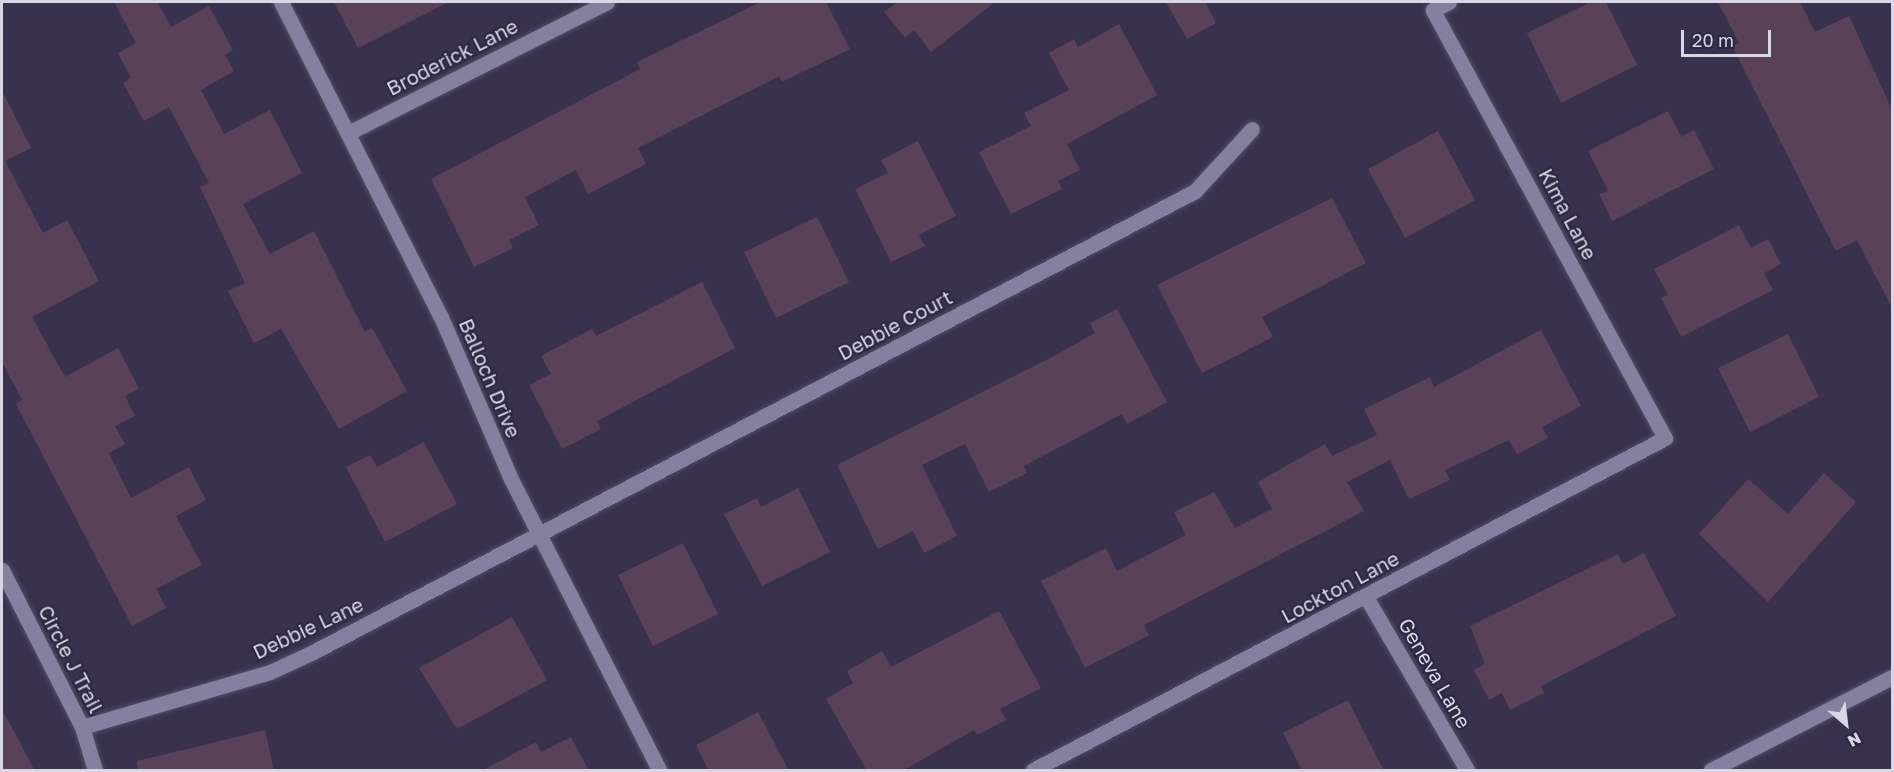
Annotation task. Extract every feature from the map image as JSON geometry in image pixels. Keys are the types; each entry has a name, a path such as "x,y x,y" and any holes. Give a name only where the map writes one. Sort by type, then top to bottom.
{"street":[{"name":"Balloch Drive","path":"281,2 441,317 539,534 659,771"},
{"name":"Broderick Lane","path":"348,133 607,2"},
{"name":"Kima Lane","path":"1449,2 1433,10 1665,438"},
{"name":"Debbie Court","path":"539,534 1195,191 1251,129"},
{"name":"Lockton Lane","path":"1033,771 1665,438"},
{"name":"Debbie Lane","path":"82,728 270,672 539,534"},
{"name":"Circle J Trail","path":"2,570 82,728 95,771"},
{"name":"Geneva Lane","path":"1366,597 1467,771"},
{"path":"1711,771 1893,677"}],"building":[{"path":"114,2 157,2 171,27 209,6 233,50 225,55 234,71 201,90 224,134 270,110 302,173 243,204 270,254 314,231 365,332 372,328 407,391 339,429 281,329 254,343 228,291 245,283 200,187 209,183 169,107 144,121 123,83 131,78 118,53 136,43"},
{"path":"334,2 449,2 358,48"},
{"path":"761,2 826,2 850,49 782,82 779,76 638,148 646,164 588,194 576,170 525,197 539,225 509,240 513,248 474,267 431,179 640,69 637,62"},
{"path":"898,2 995,2 931,52 914,30 905,38 884,12"},
{"path":"1166,2 1205,2 1216,23 1187,39"},
{"path":"1591,2 1606,2 1637,65 1561,103 1527,33"},
{"path":"1718,2 1800,2 1815,32 1849,16 1893,112 1893,310 1857,240 1836,251 1732,46 1739,43"},
{"path":"1119,24 1157,95 1067,144 1080,170 1058,181 1062,189 1011,214 979,152 1031,126 1024,113 1069,90 1049,53 1074,39 1078,47"},
{"path":"2,91 31,148 5,161 43,233 67,220 99,281 32,317 65,377 118,348 139,389 125,396 135,416 115,426 125,444 109,453 131,498 189,467 206,500 176,516 202,565 156,589 166,608 132,626 16,404 22,400 2,362"},
{"path":"1668,111 1681,137 1694,130 1714,169 1612,221 1599,194 1608,191 1588,151"},
{"path":"1438,131 1475,200 1405,238 1368,169"},
{"path":"918,141 956,216 919,235 925,246 891,262 855,189 888,173 881,160"},
{"path":"1332,198 1366,263 1262,317 1273,337 1202,373 1157,285"},
{"path":"817,217 849,282 776,318 744,252"},
{"path":"1739,225 1751,248 1768,239 1781,264 1764,273 1773,290 1681,337 1661,298 1668,295 1654,269"},
{"path":"702,282 735,348 597,421 601,429 562,449 529,385 551,374 541,356 592,329 596,336"},
{"path":"1117,309 1167,402 1127,424 1122,414 1024,466 1027,473 989,492 965,444 922,465 957,536 924,553 913,531 878,549 837,465 1054,356 1095,333 1090,323"},
{"path":"1541,330 1581,406 1542,427 1548,438 1517,454 1509,440 1445,470 1450,480 1409,499 1390,460 1347,482 1364,511 1144,625 1149,635 1085,668 1041,581 1106,548 1117,571 1186,535 1174,512 1214,492 1235,528 1272,509 1258,482 1325,444 1332,456 1377,435 1364,409 1430,377 1434,387"},
{"path":"1788,334 1819,397 1750,432 1718,368"},
{"path":"424,442 457,504 385,542 346,467 370,455 377,467"},
{"path":"1824,473 1856,502 1768,602 1699,534 1748,479 1788,514"},
{"path":"798,488 830,552 762,586 724,514 757,498 761,507"},
{"path":"683,543 718,614 653,646 618,575"},
{"path":"1644,553 1676,616 1541,686 1544,693 1510,710 1502,693 1489,700 1474,670 1485,664 1470,626 1618,554 1623,564"},
{"path":"999,611 1041,688 1000,709 1006,720 977,735 974,730 902,771 867,771 826,699 853,683 847,671 882,651 891,667"},
{"path":"512,617 547,680 457,729 419,668"},
{"path":"1348,700 1384,771 1302,771 1283,733"},
{"path":"2,709 35,771 2,771"},
{"path":"758,712 789,771 709,771 696,745"},
{"path":"265,730 274,771 138,771 137,761"},
{"path":"571,737 589,771 481,771 536,742 541,752"}]}
